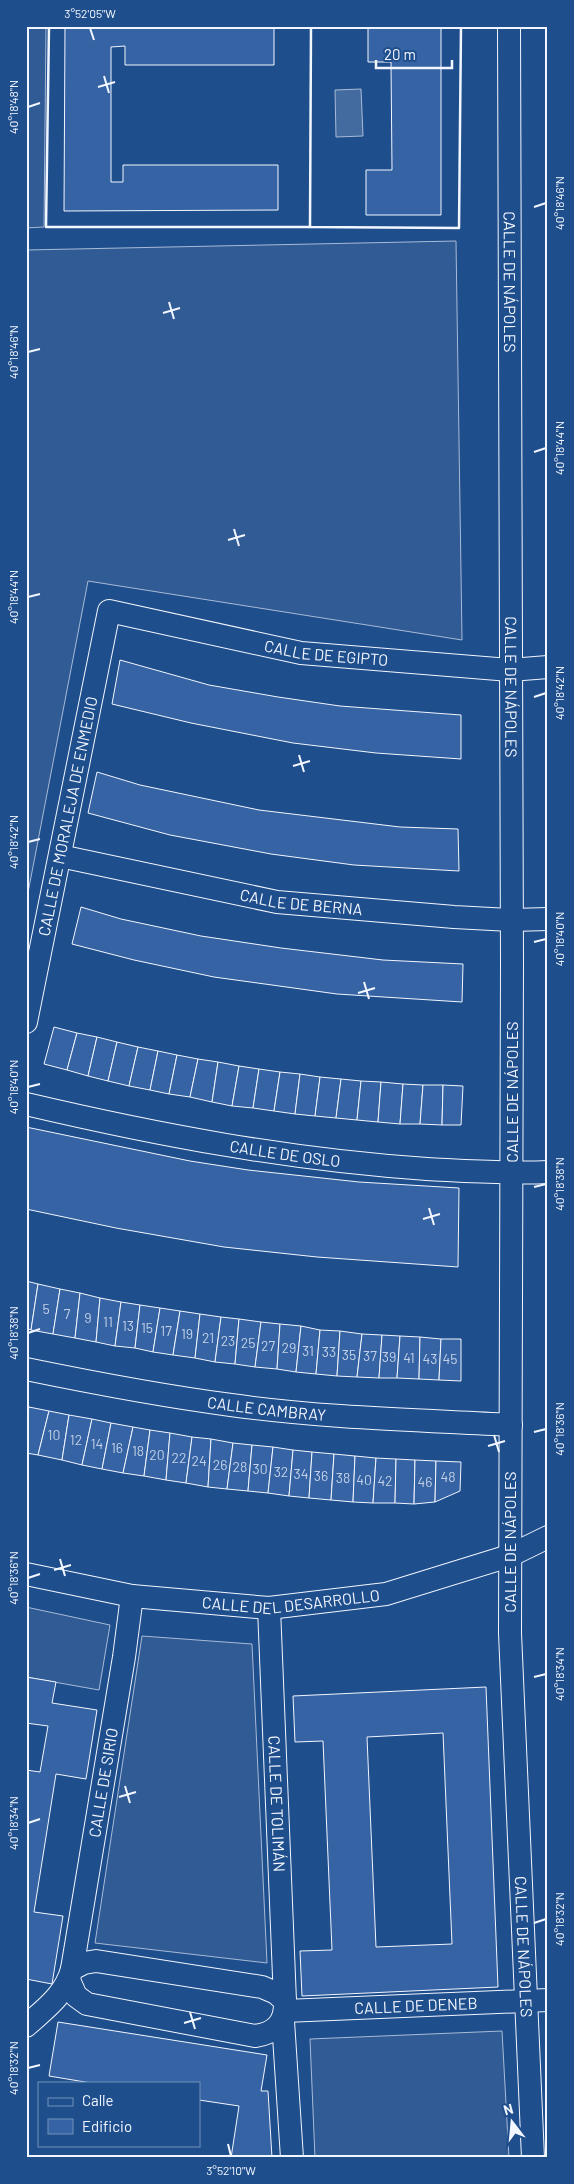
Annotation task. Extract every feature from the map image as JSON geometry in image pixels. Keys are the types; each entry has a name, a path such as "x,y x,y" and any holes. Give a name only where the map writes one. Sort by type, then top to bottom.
{"street":[{"name":"CALLE DE NÁPOLES","path":"509,26 512,920 509,1556 510,1633 532,2158"},
{"name":"CALLE DE EGIPTO","path":"109,611 301,653 510,670 548,667"},
{"name":"CALLE DE MORALEJA DE ENMEDIO","path":"26,1022 109,611"},
{"name":"CALLE DE BERNA","path":"60,856 277,902 512,920 548,919"},
{"name":"CALLE DE OSLO","path":"26,1104 130,1128 251,1149 373,1165 511,1174 548,1172"},
{"name":"CALLE CAMBRAY","path":"26,1369 90,1382 232,1405 367,1418 510,1425"},
{"name":"CALLE DEL DESARROLLO","path":"26,1574 132,1596 269,1608 386,1594 509,1556 548,1536"},
{"name":"CALLE DE SIRIO","path":"26,2026 60,1996 70,1974 124,1657 132,1596"},
{"name":"CALLE DE TOLIMÁN","path":"269,1608 284,2011 292,2158"},
{"path":"96,1961 262,1987 276,1993 284,2011 267,2034 255,2036 87,2004 76,1996 70,1974 84,1963 96,1961"},
{"name":"CALLE DE DENEB","path":"284,2011 548,2000"}],"shaded area":[{"path":"26,26 46,26 44,227 26,228"},
{"path":"361,89 363,136 336,137 335,90"},
{"path":"456,241 462,640 88,581 26,903 26,250"},
{"path":"26,1607 110,1625 99,1690 26,1677"},
{"path":"142,1636 252,1644 267,1963 95,1943"},
{"path":"502,2031 509,2158 315,2158 310,2039"}],"building":[{"path":"65,26 274,26 274,65 125,65 125,46 111,47 111,182 123,182 123,165 278,165 278,210 64,211"},
{"path":"368,26 441,26 441,215 366,215 366,170 392,170 391,62 368,62"},
{"path":"120,660 209,685 278,697 340,706 461,715 461,759 376,753 293,743 191,723 112,704"},
{"path":"97,772 140,785 259,810 400,827 458,829 459,871 354,865 271,854 170,835 88,813"},
{"path":"81,907 121,919 201,936 281,948 383,960 463,964 462,1002 337,994 214,977 134,960 72,944"},
{"path":"54,1027 77,1033 67,1070 44,1064"},
{"path":"77,1033 97,1037 88,1076 67,1070"},
{"path":"97,1037 117,1042 108,1081 88,1076"},
{"path":"117,1042 138,1047 129,1086 108,1081"},
{"path":"138,1047 158,1051 150,1090 129,1086"},
{"path":"158,1051 177,1055 169,1094 150,1090"},
{"path":"177,1055 198,1059 190,1097 169,1094"},
{"path":"198,1059 218,1062 212,1102 190,1097"},
{"path":"218,1062 239,1066 232,1106 212,1102"},
{"path":"239,1066 259,1069 253,1108 232,1106"},
{"path":"259,1069 280,1072 274,1111 253,1108"},
{"path":"280,1072 300,1074 295,1114 274,1111"},
{"path":"300,1074 320,1077 315,1116 295,1114"},
{"path":"320,1077 341,1079 336,1118 315,1116"},
{"path":"341,1079 361,1081 357,1120 336,1118"},
{"path":"361,1081 381,1082 378,1122 357,1120"},
{"path":"381,1082 403,1084 400,1124 378,1122"},
{"path":"403,1084 423,1085 420,1124 400,1124"},
{"path":"423,1085 443,1085 442,1125 420,1124"},
{"path":"443,1085 463,1086 461,1125 442,1125"},
{"path":"26,1127 190,1161 248,1170 359,1182 459,1188 458,1267 317,1257 224,1247 116,1228 26,1209"},
{"path":"26,1281 38,1284 31,1330 26,1328"},
{"path":"38,1284 60,1289 53,1334 31,1330"},
{"path":"60,1289 80,1293 75,1338 53,1334"},
{"path":"80,1293 100,1298 96,1342 75,1338"},
{"path":"100,1298 121,1302 115,1346 96,1342"},
{"path":"121,1302 140,1305 135,1348 115,1346"},
{"path":"140,1305 160,1308 153,1352 135,1348"},
{"path":"160,1308 180,1311 173,1355 153,1352"},
{"path":"180,1311 200,1314 195,1358 173,1355"},
{"path":"200,1314 221,1317 215,1362 195,1358"},
{"path":"221,1317 239,1319 235,1364 215,1362"},
{"path":"239,1319 261,1322 255,1367 235,1364"},
{"path":"261,1322 280,1324 277,1369 255,1367"},
{"path":"280,1324 301,1326 296,1372 277,1369"},
{"path":"301,1326 320,1330 316,1374 296,1372"},
{"path":"320,1330 340,1331 337,1376 316,1374"},
{"path":"340,1331 362,1334 357,1377 337,1376"},
{"path":"362,1334 382,1335 379,1378 357,1377"},
{"path":"382,1335 400,1336 397,1378 379,1378"},
{"path":"400,1336 420,1337 419,1379 397,1378"},
{"path":"420,1337 441,1339 439,1380 419,1379"},
{"path":"441,1339 461,1339 461,1381 439,1380"},
{"path":"29,1407 49,1411 38,1455 26,1453 26,1419"},
{"path":"49,1411 69,1415 62,1460 38,1455"},
{"path":"69,1415 92,1419 82,1465 62,1460"},
{"path":"92,1419 111,1423 102,1469 82,1465"},
{"path":"111,1423 133,1427 123,1473 102,1469"},
{"path":"133,1427 150,1430 144,1476 123,1473"},
{"path":"150,1430 170,1433 166,1480 144,1476"},
{"path":"170,1433 192,1437 186,1483 166,1480"},
{"path":"192,1437 211,1439 208,1487 186,1483"},
{"path":"211,1439 233,1443 227,1489 208,1487"},
{"path":"233,1443 252,1445 248,1491 227,1489"},
{"path":"252,1445 273,1447 268,1493 248,1491"},
{"path":"273,1447 293,1450 289,1496 268,1493"},
{"path":"293,1450 312,1452 309,1498 289,1496"},
{"path":"312,1452 334,1454 331,1500 309,1498"},
{"path":"334,1454 355,1456 353,1502 331,1500"},
{"path":"355,1456 376,1458 373,1503 353,1502"},
{"path":"376,1458 396,1459 395,1503 373,1503"},
{"path":"396,1459 415,1460 414,1504 395,1503"},
{"path":"415,1460 436,1461 435,1502 414,1504"},
{"path":"436,1461 461,1462 460,1491 435,1502"},
{"path":"26,1677 56,1682 52,1703 97,1710 86,1779 56,1774 34,1912 63,1916 52,1984 26,1979 26,1770 40,1772 48,1726 26,1723"},
{"path":"486,1687 498,1987 302,1996 300,1951 332,1950 323,1741 295,1742 293,1696","holes":["443,1733 452,1944 376,1947 367,1737"]},
{"path":"58,2022 267,2055 261,2091 268,2091 272,2158 231,2158 239,2106 200,2100 200,2082 85,2082 49,2076"}],"wall":[{"path":"49,26 46,227 310,227"},
{"path":"311,26 310,227 459,228 461,26"}]}
